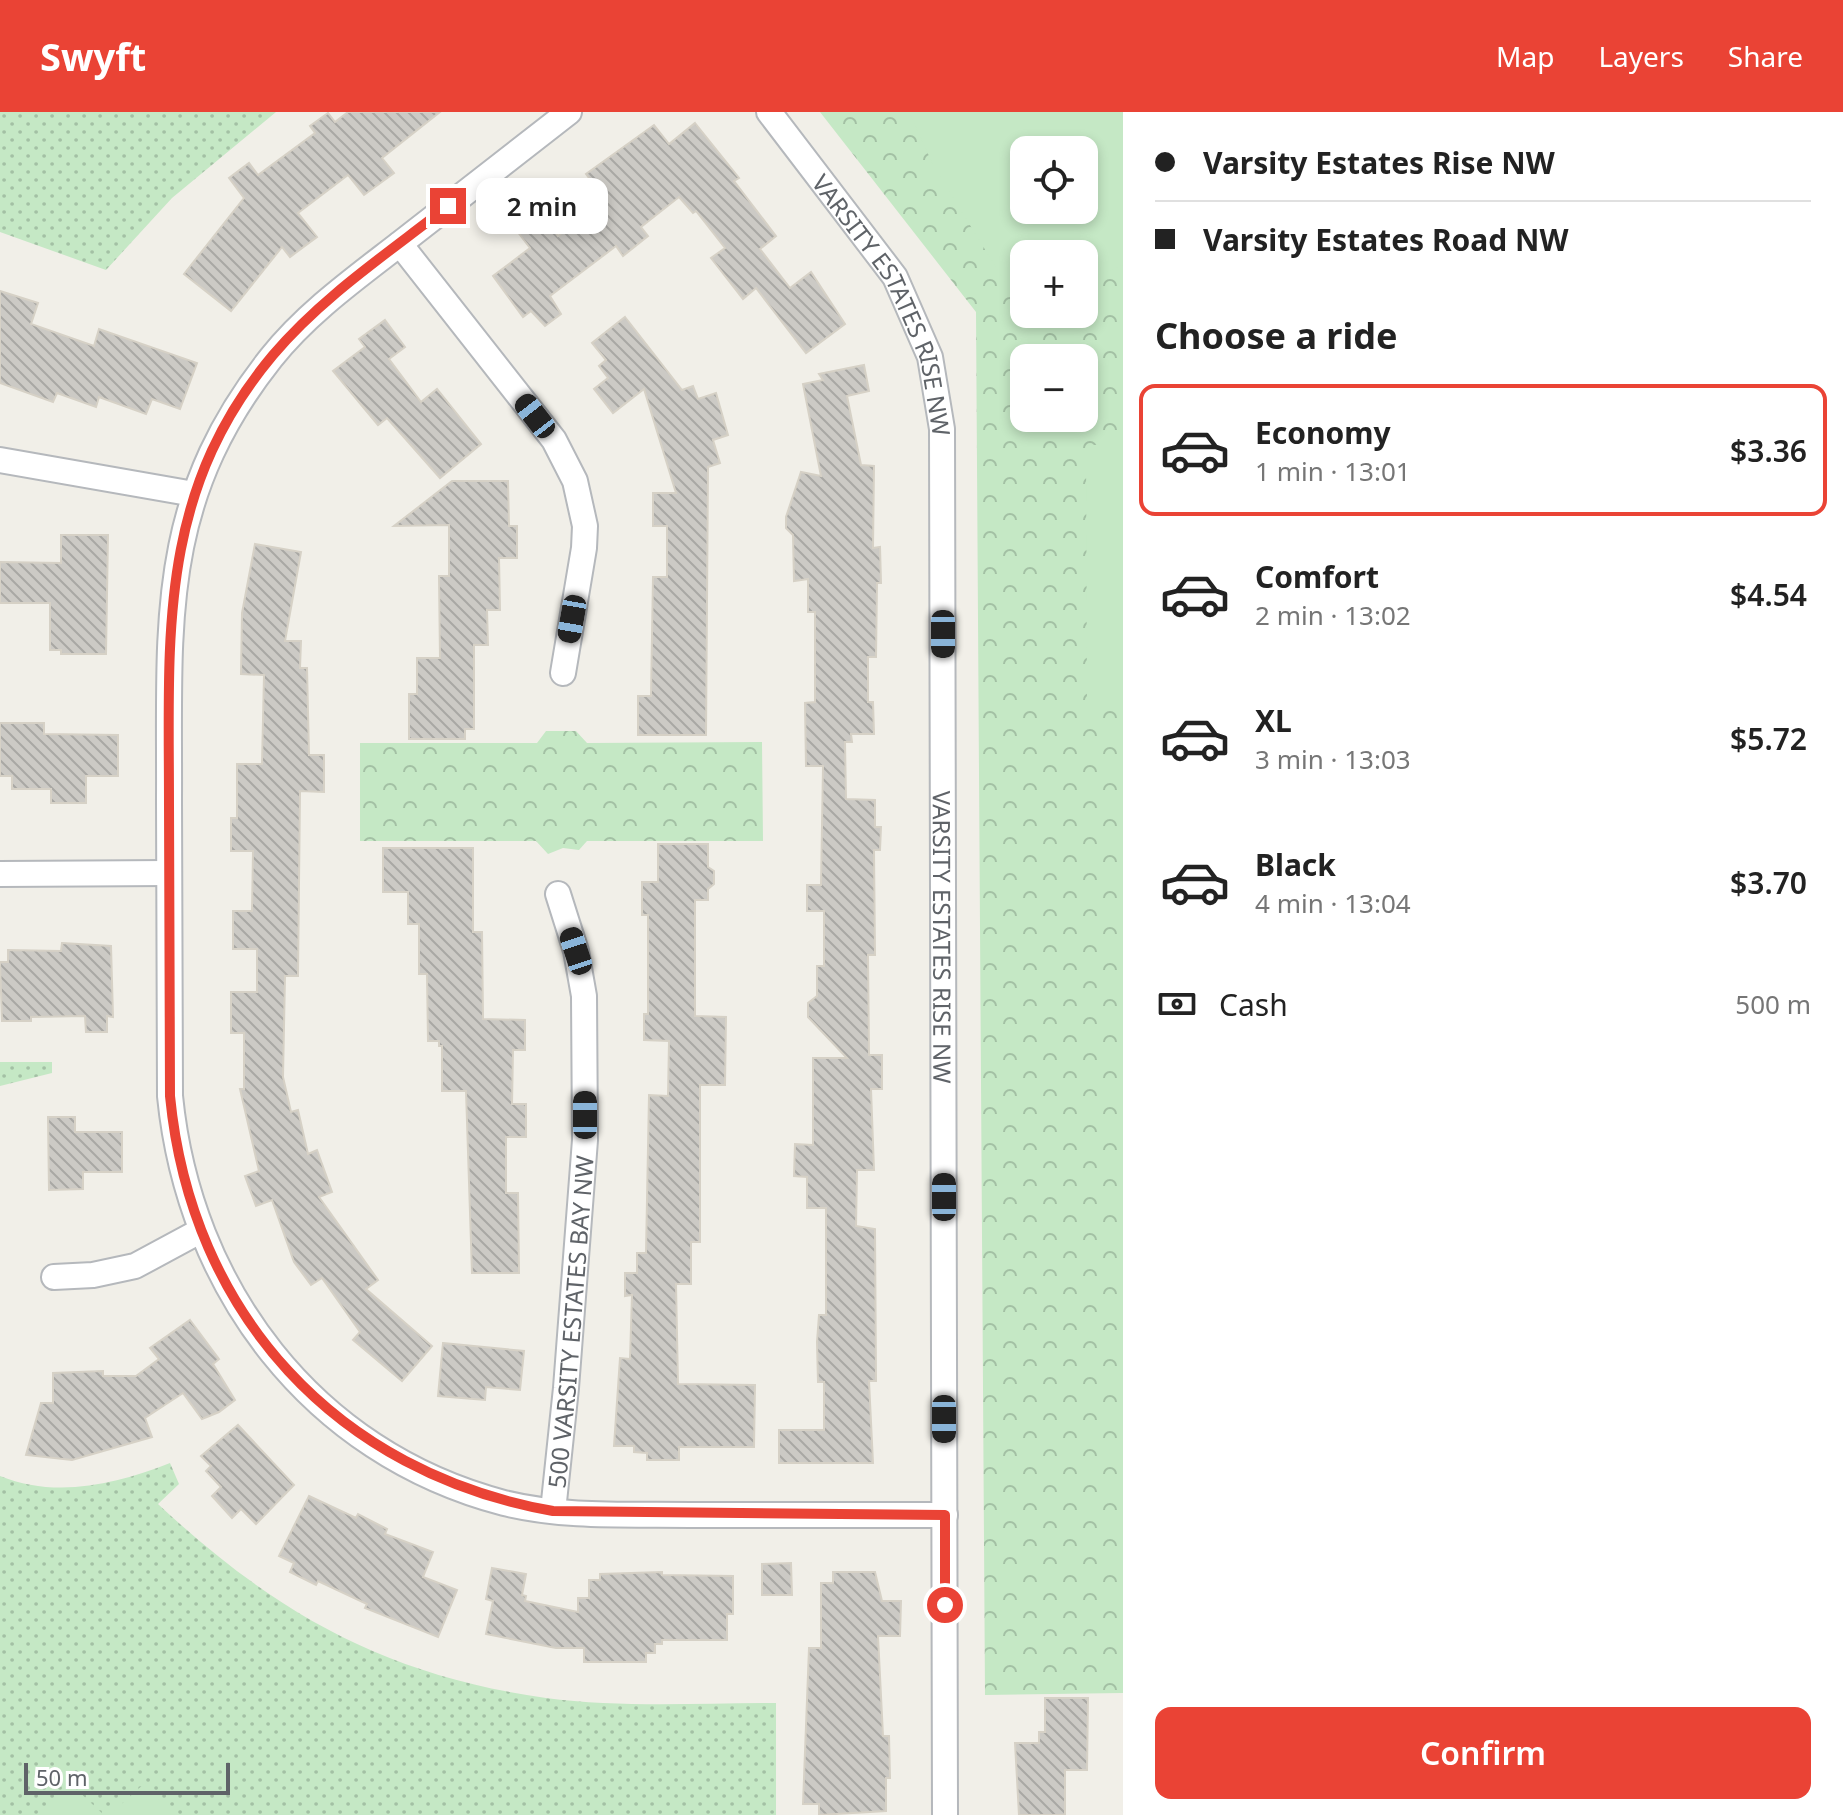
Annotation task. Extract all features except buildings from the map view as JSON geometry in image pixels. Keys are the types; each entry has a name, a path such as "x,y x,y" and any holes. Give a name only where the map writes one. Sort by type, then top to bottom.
{"street":[{"path":"569,112 333,296 272,356 232,415 194,494 179,546 170,625 170,1096 174,1138 186,1192 221,1279 250,1326 317,1401 373,1445 437,1479 503,1502 553,1511 945,1515"},
{"name":"VARSITY ESTATES RISE NW","path":"769,112 895,277 930,357 942,429 945,1815"},
{"path":"400,244 554,440 575,481 585,526 584,548 563,673"},
{"path":"0,460 194,494"},
{"path":"0,874 169,873"},
{"name":"500 VARSITY ESTATES BAY NW","path":"553,1511 585,1140 584,996 576,951 558,894"},
{"path":"54,1277 93,1275 135,1266 200,1231"}],"green space":[{"path":"0,112 276,112 172,198 106,270 0,232"},
{"path":"820,112 1123,112 1123,1693 985,1695 976,312"},
{"path":"909,112 1123,112 1123,265 1098,275 1098,240 1010,240 1010,290 934,167"},
{"path":"1086,445 1123,445 1123,702 1087,702"},
{"path":"546,731 576,731 587,743 762,742 763,841 587,841 579,850 563,848 548,854 536,841 360,841 360,743 537,743"},
{"path":"0,1062 52,1062 52,1073 0,1086"},
{"path":"170,1463 179,1484 158,1504 202,1543 290,1608 384,1656 488,1688 546,1698 632,1704 776,1703 776,1815 0,1815 0,1476 21,1483 64,1488 108,1482"},
{"path":"145,1783 171,1815 109,1815"},
{"path":"74,1787 104,1815 42,1815 44,1812"}],"route":[{"path":"448,206 333,296 272,356 232,415 205,467 186,518 173,585 170,625 170,1096 174,1138 193,1212 221,1279 250,1326 317,1401 373,1445 394,1457 437,1479 503,1502 553,1511 600,1514 945,1515 945,1605"}]}
